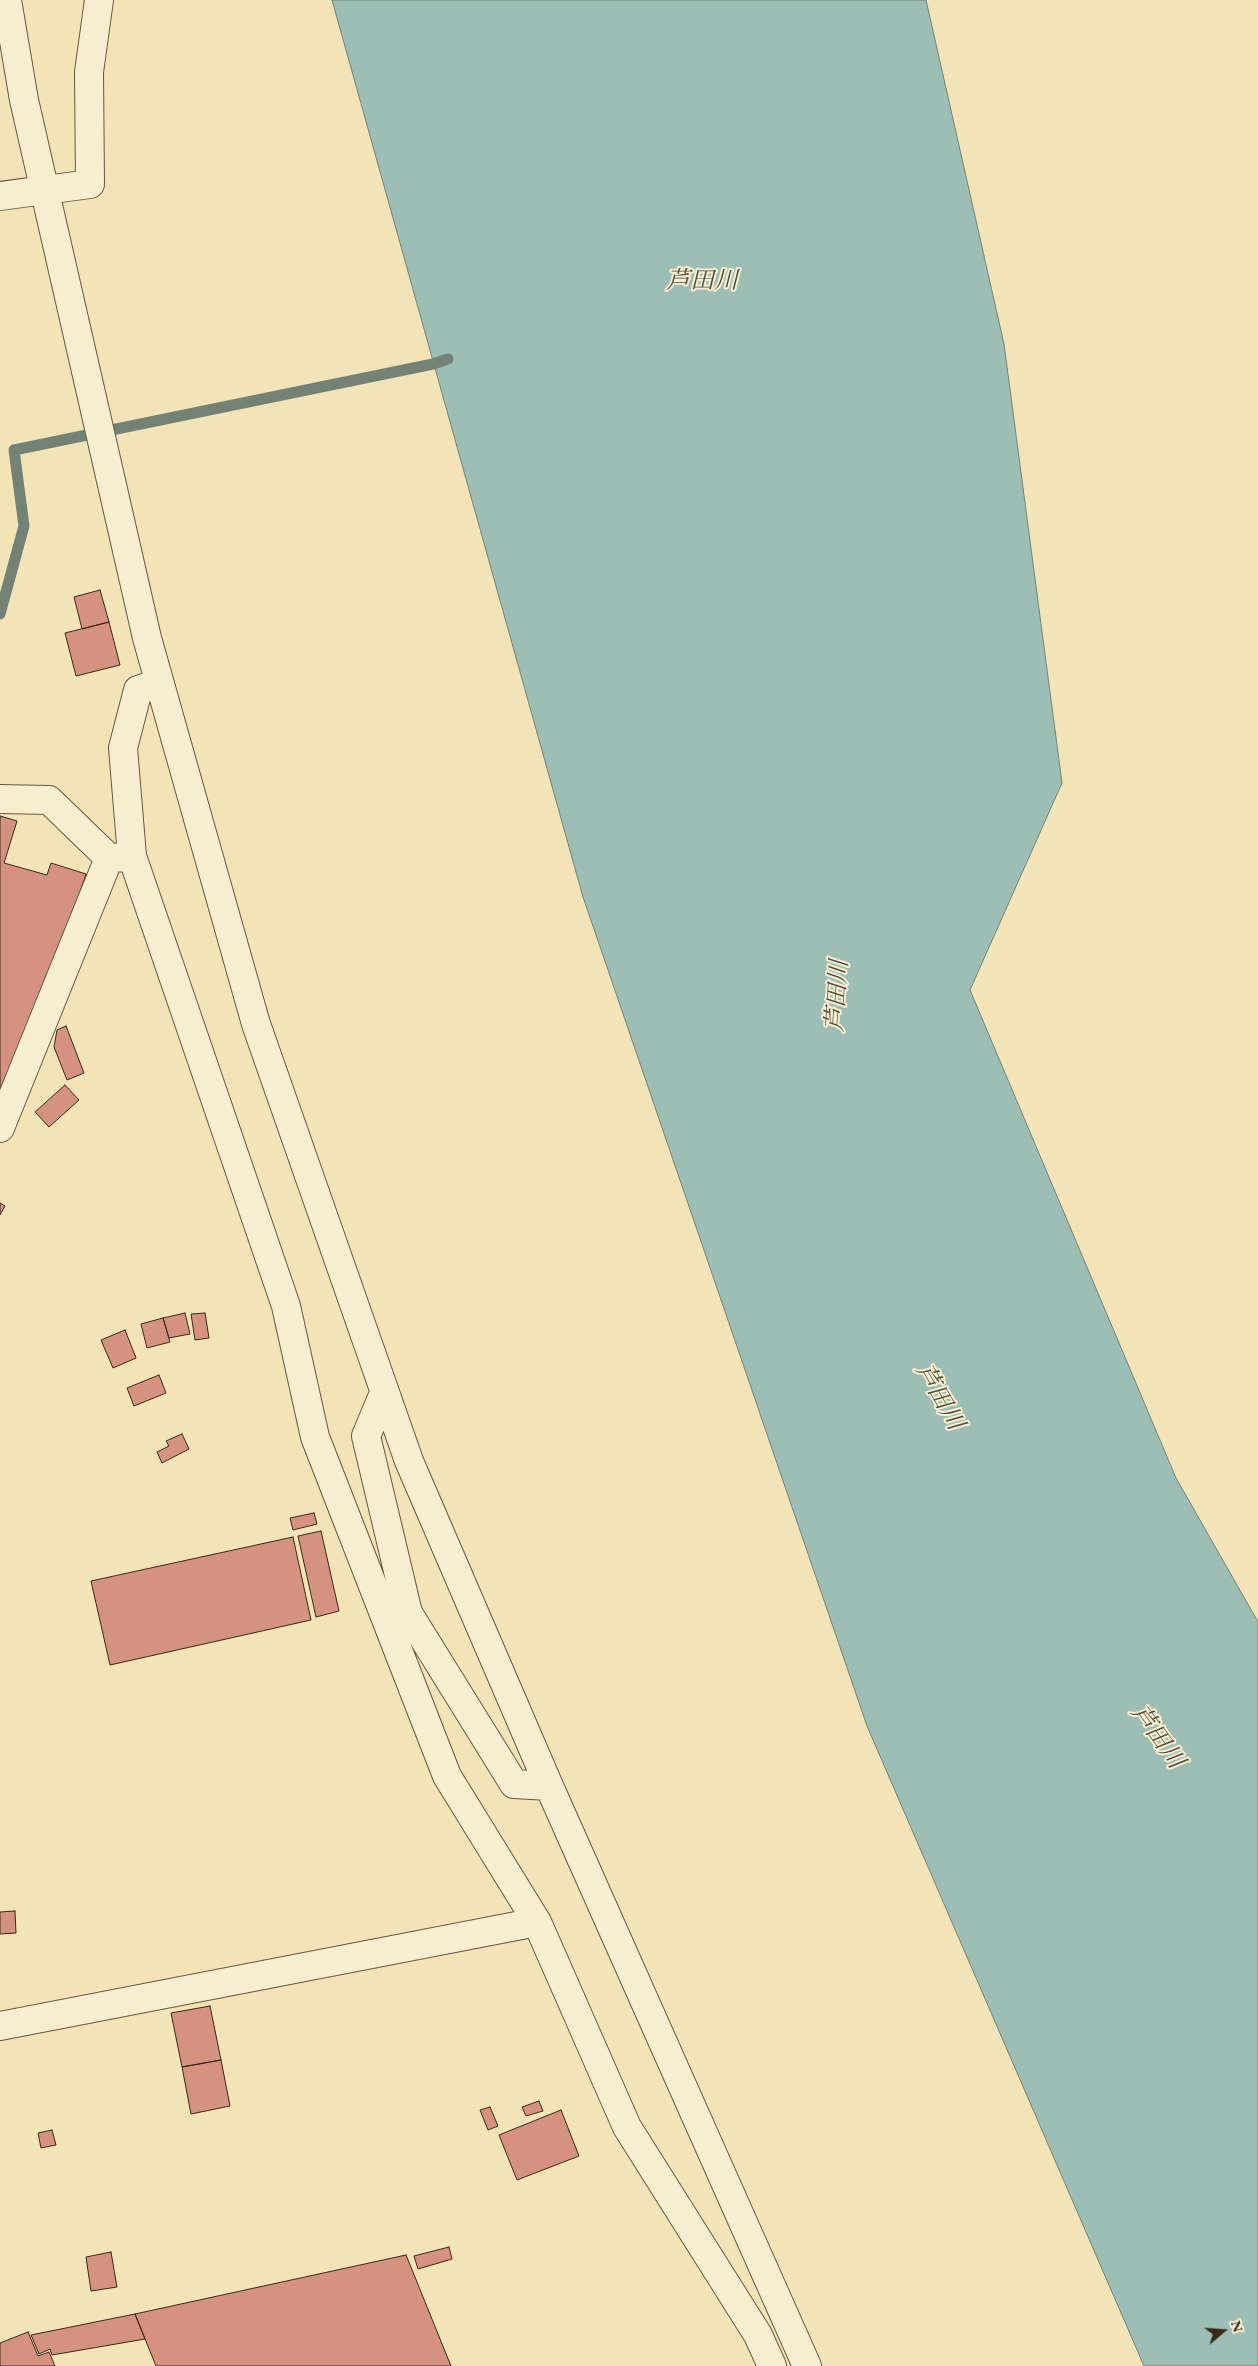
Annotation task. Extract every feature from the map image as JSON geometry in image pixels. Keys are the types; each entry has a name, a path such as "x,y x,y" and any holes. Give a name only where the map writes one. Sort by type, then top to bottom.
{"street":[{"path":"7,0 24,100 147,638 256,1024 409,1461 549,1786 807,2366"},
{"path":"0,196 44,188 90,184 89,72 99,0"},
{"path":"159,683 138,690 123,748 121,857 286,1306 315,1437 397,1618 447,1776 537,1922 627,2126 758,2335 772,2366"},
{"path":"0,799 49,800 121,857"},
{"path":"0,1128 121,857"},
{"path":"384,1393 366,1436 397,1618 514,1784 549,1786"},
{"path":"0,2026 537,1922"}],"water":[{"name":"芦田川","path":"332,0 926,0 1004,344 1062,783 970,990 1176,1478 1258,1622 1258,2366 1144,2366 867,1726 583,897"}],"building":[{"path":"100,590 109,622 82,629 74,597"},
{"path":"109,622 120,665 76,676 65,633"},
{"path":"0,816 17,821 4,863 47,875 51,863 86,874 40,1012 0,1099"},
{"path":"66,1026 84,1073 67,1080 54,1047 57,1030"},
{"path":"65,1085 79,1100 49,1127 35,1112"},
{"path":"0,1203 5,1206 0,1215"},
{"path":"185,1313 190,1334 169,1338 163,1318"},
{"path":"205,1313 209,1338 195,1340 191,1314"},
{"path":"163,1318 170,1342 147,1348 141,1324"},
{"path":"125,1330 136,1358 113,1368 101,1340"},
{"path":"159,1375 166,1393 134,1406 127,1388"},
{"path":"182,1434 189,1449 162,1463 157,1452 169,1446 166,1441"},
{"path":"314,1513 317,1524 293,1530 290,1518"},
{"path":"321,1531 339,1611 316,1617 298,1536"},
{"path":"293,1537 311,1620 110,1665 91,1581"},
{"path":"15,1911 16,1933 0,1934 0,1912"},
{"path":"210,2006 221,2060 182,2067 171,2013"},
{"path":"221,2060 230,2106 191,2114 182,2067"},
{"path":"539,2101 543,2111 526,2116 522,2107"},
{"path":"490,2107 498,2126 488,2130 480,2110"},
{"path":"561,2110 579,2156 517,2180 499,2135"},
{"path":"52,2130 56,2145 41,2148 38,2133"},
{"path":"449,2247 452,2259 418,2269 414,2256"},
{"path":"111,2252 117,2287 91,2291 86,2257"},
{"path":"406,2255 451,2366 156,2366 135,2314"},
{"path":"135,2314 145,2339 52,2355 50,2349 39,2354 31,2335"},
{"path":"28,2332 38,2356 49,2352 55,2366 0,2366 0,2343"}],"waterway":[{"path":"0,614 24,526 14,450 433,364 448,359"}]}
